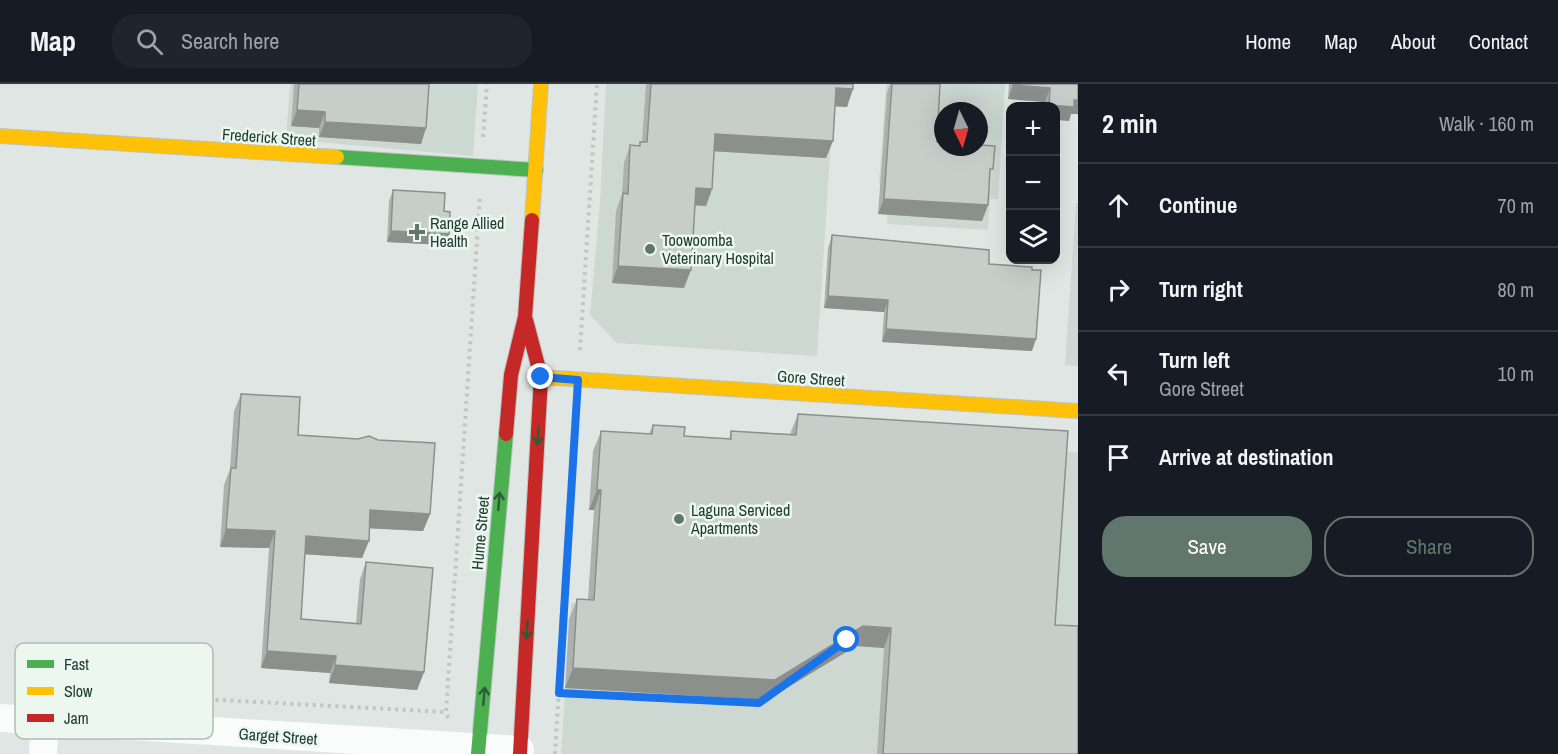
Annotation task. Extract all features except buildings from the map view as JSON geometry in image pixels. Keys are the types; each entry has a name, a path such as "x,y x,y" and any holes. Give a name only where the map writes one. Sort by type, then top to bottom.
{"main road":[{"name":"Hume Street","path":"478,751 511,375 525,317 541,84"},
{"name":"Frederick Street","path":"0,136 536,170"},
{"name":"Hume Street","path":"520,752 541,377 525,317"},
{"name":"Gore Street","path":"541,377 1078,411"}],"street":[{"name":"Garget Street","path":"0,718 15,719"},
{"name":"Garget Street","path":"213,737 303,746 446,746 478,751 520,752"},
{"path":"43,754 44,739"}],"path":[{"path":"446,746 448,720 446,712 487,84"},
{"path":"555,754 597,84"},
{"path":"559,693 759,703 768,697"},
{"path":"213,700 446,712"}],"shaded area":[{"path":"290,84 478,84 473,156 286,139"},
{"path":"606,84 805,84 833,108 817,356 617,343 590,315 600,202"},
{"path":"886,84 1005,84 998,199 990,199 988,230 887,224 890,186 879,185"},
{"path":"1076,203 1078,203 1078,366 1065,365"},
{"path":"774,433 1078,452 1078,754 561,754 571,603 762,614"}],"traffic: fast":[{"path":"337,157 536,170"},
{"path":"478,754 506,434"}],"traffic: slow":[{"path":"532,220 541,84"},
{"path":"0,136 337,157"},
{"path":"541,377 1078,411"}],"traffic: jam":[{"path":"506,434 511,375 525,317 532,220"},
{"path":"520,754 541,377 526,320"}],"place":[{"name":"Range Allied Health","path":"417,232"},
{"name":"Toowoomba Veterinary Hospital","path":"650,249"},
{"name":"Laguna Serviced Apartments","path":"679,519"}],"route":[{"path":"541,377 578,380 559,693 759,703 847,640"}]}
